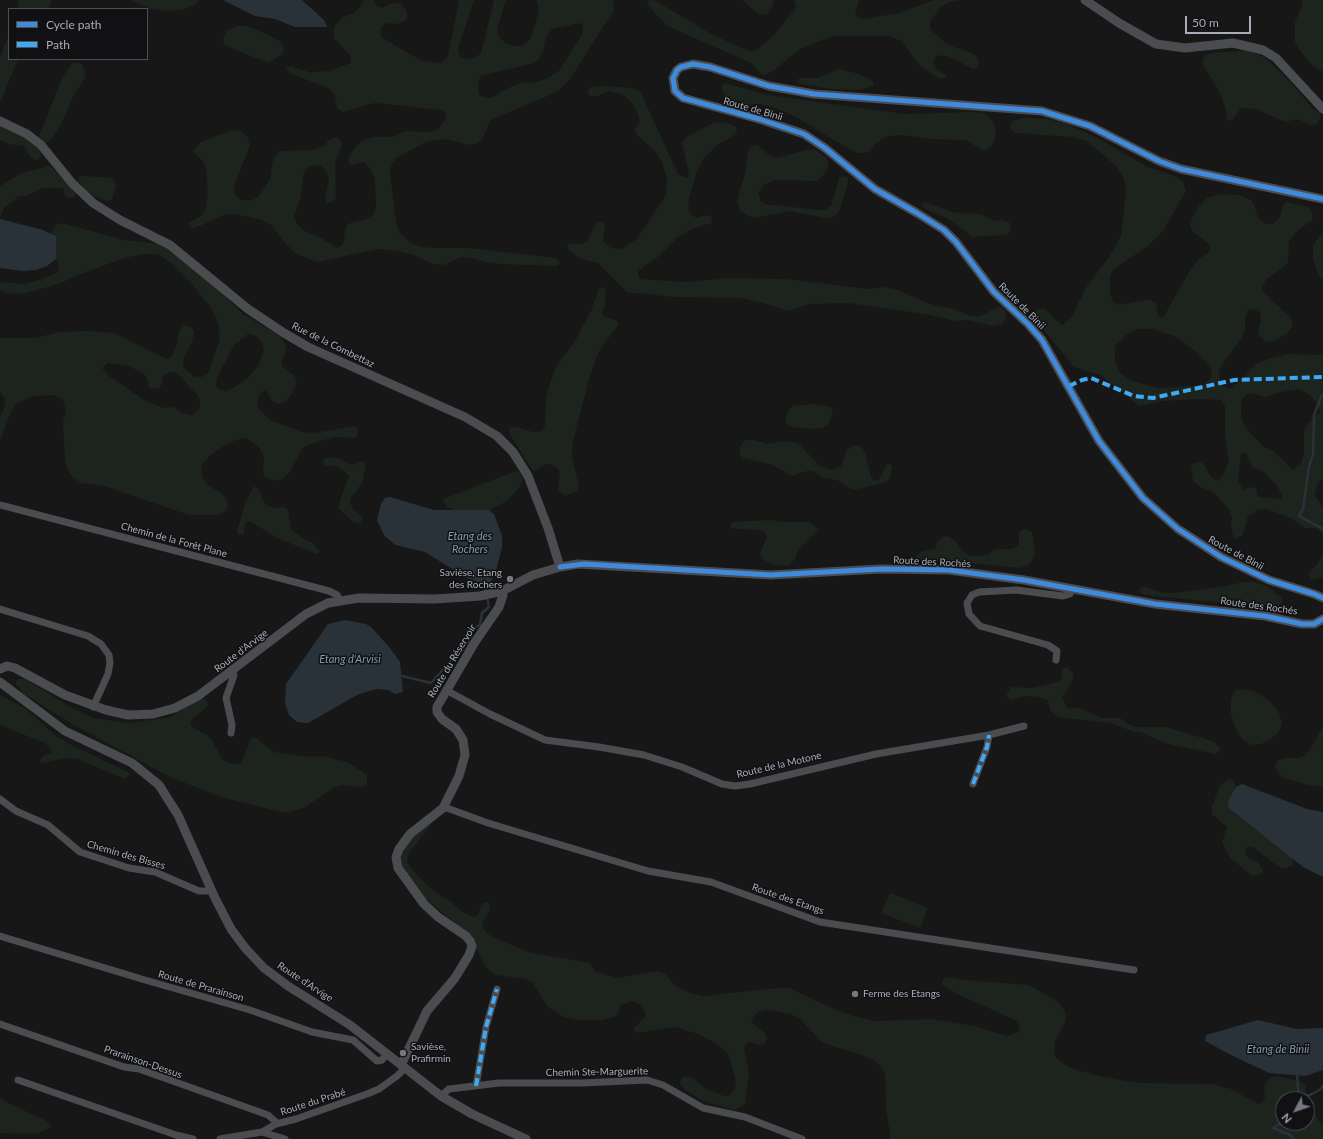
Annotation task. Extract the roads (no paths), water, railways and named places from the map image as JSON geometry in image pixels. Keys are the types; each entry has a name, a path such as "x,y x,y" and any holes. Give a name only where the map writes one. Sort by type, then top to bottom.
{"street":[{"path":"1085,0 1145,39 1161,46 1194,48 1233,43 1263,50 1276,58 1323,109"},
{"name":"Route de Binii","path":"1323,199 1181,169 1155,159 1090,126 1042,110 814,94 768,86 693,64 681,67 677,70 673,78 675,91 683,98 797,131 810,138 825,148 874,189 944,230 956,242 994,292 1028,324 1042,340 1099,441 1144,498 1178,529 1221,557 1258,575 1323,598"},
{"name":"Rue de la Combettaz","path":"0,121 27,134 40,145 72,183 93,203 120,220 170,245 248,309 284,333 308,347 465,417 497,436 512,452 528,476 546,521 560,567"},
{"name":"Chemin de la Forêt Plane","path":"0,505 329,591 337,595 340,600"},
{"name":"Route des Rochés","path":"502,590 533,575 560,567 584,564 771,575 881,569 926,569 995,576 1162,605 1265,616 1302,624 1314,624 1323,619"},
{"path":"1056,660 1056,651 1048,645 980,626 969,614 967,603 970,597 979,592 1016,590 1063,596 1070,594 1073,589"},
{"name":"Route d'Arvige","path":"0,669 7,666 15,668 54,689 93,707 128,715 161,712 190,700 232,671 311,611 340,600 359,598 448,599 476,597 502,590"},
{"name":"Route du Réservoir","path":"403,1067 427,1011 434,1000 452,982 471,950 471,944 468,938 428,909 395,864 397,853 407,838 444,807 462,769 465,754 464,744 459,733 442,719 437,712 438,704 499,607 503,595 502,590"},
{"path":"0,609 88,636 102,644 109,655 110,664 108,674 93,707"},
{"path":"231,733 232,725 226,698 234,675 232,671"},
{"name":"Route d'Arvige","path":"0,682 65,731 132,763 152,778 165,792 176,811 231,929 256,960 288,986 350,1026 441,1096 472,1114 526,1139"},
{"name":"Route de la Motone","path":"446,690 490,714 545,740 607,748 654,758 730,786 750,784 876,754 989,735 1024,726"},
{"path":"973,784 987,747 989,735"},
{"name":"Chemin des Bisses","path":"0,799 16,811 48,825 80,852 129,868 155,872 199,891 212,891"},
{"name":"Route des Etangs","path":"444,807 488,823 648,871 711,882 820,922 1134,970"},
{"name":"Route de Prarainson","path":"0,936 250,1010 312,1032 353,1040 369,1056 377,1061 382,1060 387,1054"},
{"path":"476,1086 486,1027 496,989"},
{"name":"Prarainson-Dessus","path":"0,1024 124,1067 138,1069 268,1115 277,1124"},
{"name":"Route du Prabé","path":"220,1139 262,1132 277,1124 296,1119 379,1089 397,1076 403,1067"},
{"path":"18,1080 176,1135 193,1139"},
{"name":"Chemin Ste-Marguerite","path":"441,1096 446,1090 506,1083 651,1081 663,1085 703,1108 745,1117 802,1139"},
{"path":"262,1132 285,1139"}],"water":[{"path":"223,0 302,0 324,20 327,27 295,27 275,19 255,16"},
{"path":"0,219 43,230 56,236 56,259 47,266 36,270 23,271 0,268"},
{"name":"Etang des Rochers","path":"390,497 434,510 489,510 494,514 502,536 502,547 495,574 490,583 478,582 467,578 425,552 395,545 384,535 377,520 381,504 385,498"},
{"name":"Etang d'Arvisi","path":"345,620 366,624 372,628 390,648 400,662 403,692 395,694 388,690 377,689 359,694 308,723 297,722 289,715 285,703 286,684 328,624"},
{"path":"1242,784 1307,809 1323,812 1323,877 1303,867 1229,808 1229,799 1236,787"},
{"name":"Etang de Binii","path":"1258,1020 1297,1029 1323,1028 1323,1070 1305,1076 1269,1073 1205,1041 1206,1035"}],"waterway":[{"path":"1322,395 1314,415 1313,455 1309,466 1303,509 1299,516 1323,529"},
{"path":"485,582 486,592"},
{"path":"402,676 431,683 468,643 474,628 480,625 482,613 489,607 487,597"},
{"path":"1297,1076 1298,1091"},
{"path":"1315,1092 1321,1089 1323,1085"},
{"path":"1275,1127 1273,1128 1275,1129"},
{"path":"1280,1131 1290,1135 1294,1139"}],"place":[{"name":"Savièse, Etang des Rochers","path":"510,579"},
{"name":"Ferme des Etangs","path":"855,994"},
{"name":"Savièse, Prafirmin","path":"403,1053"}]}
